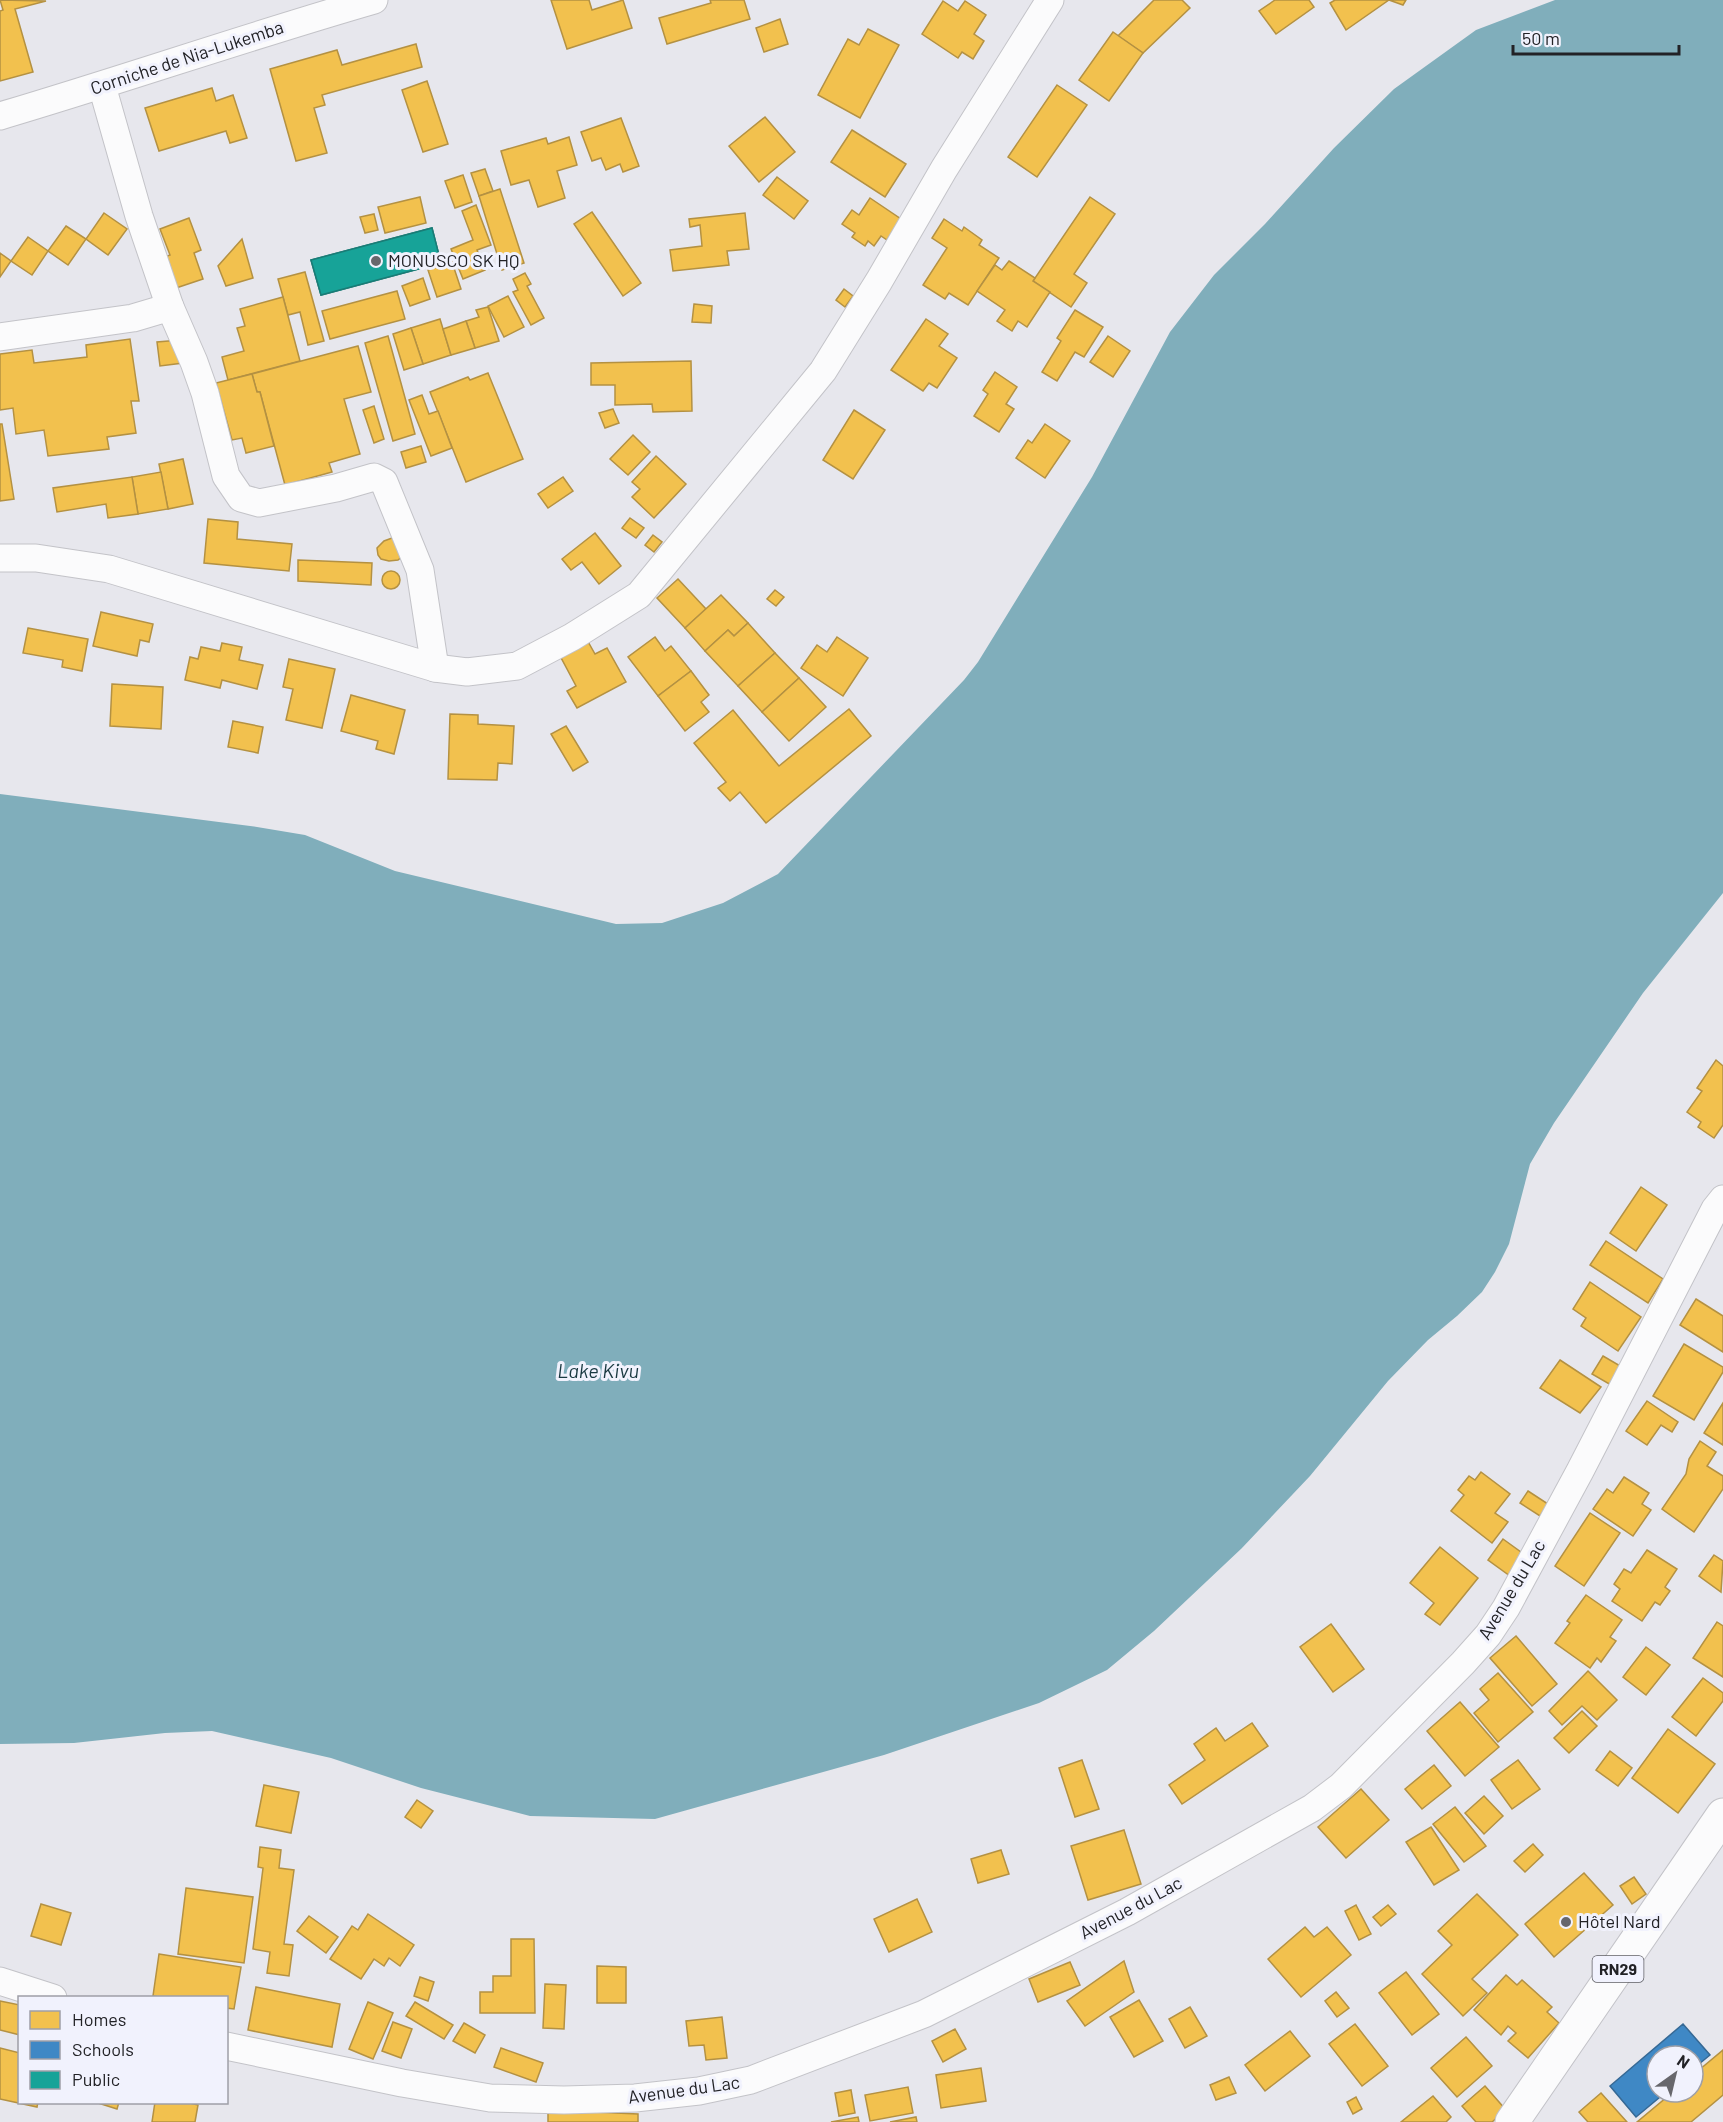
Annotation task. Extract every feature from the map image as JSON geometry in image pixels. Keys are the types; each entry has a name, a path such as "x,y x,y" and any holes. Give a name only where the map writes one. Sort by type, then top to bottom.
{"main road":[{"name":"RN29","path":"1512,2122 1723,1815"}],"street":[{"name":"Corniche de Nia-Lukemba","path":"0,116 102,86 235,41 374,0"},
{"path":"0,558 36,558 108,569 435,668 467,672 517,666 572,637 639,595 823,371 944,169 1050,0"},
{"path":"102,86 139,216 170,307 205,393 226,476 241,498 259,503 336,488 374,477 384,482 420,570 435,668"},
{"path":"0,337 133,318 170,307"},
{"name":"Avenue du Lac","path":"228,2046 368,2076 490,2098 564,2100 635,2098 699,2091 751,2080 924,2014 1137,1906 1312,1808 1341,1786 1488,1635 1506,1608 1715,1209 1723,1199"},
{"path":"0,1981 47,1996"}],"water":[{"name":"Lake Kivu","path":"1555,0 1723,0 1723,893 1643,993 1554,1123 1530,1164 1509,1244 1482,1292 1428,1340 1388,1381 1310,1476 1242,1548 1154,1631 1107,1670 1039,1703 884,1755 655,1819 530,1816 421,1788 331,1758 212,1731 165,1733 74,1743 0,1744 0,794 305,835 395,871 616,924 662,923 723,903 778,874 964,680 978,662 1092,477 1170,332 1214,275 1265,224 1334,148 1394,89 1476,30"}],"building: Homes":[{"path":"0,0 46,1 15,9 33,72 0,81 0,11 3,10"},
{"path":"551,0 589,0 592,10 623,0 632,28 567,49"},
{"path":"710,0 744,0 750,19 667,44 659,18 711,3"},
{"path":"1154,0 1182,0 1190,8 1143,53 1118,36"},
{"path":"1275,0 1309,0 1314,7 1276,34 1259,11"},
{"path":"1335,0 1389,0 1346,30 1330,3"},
{"path":"1389,0 1406,0 1403,5"},
{"path":"943,1 958,11 965,1 986,15 974,34 984,41 973,59 962,52 958,58 922,34"},
{"path":"780,19 788,44 764,52 756,28"},
{"path":"868,29 899,45 860,118 818,95 848,39 859,45"},
{"path":"1113,32 1143,53 1109,101 1079,80"},
{"path":"416,44 422,67 322,95 325,105 314,108 327,153 296,161 270,69 337,50 342,65"},
{"path":"427,81 448,144 423,152 402,90"},
{"path":"1057,85 1087,105 1037,177 1008,157"},
{"path":"212,88 216,101 233,95 247,138 230,143 226,131 159,151 145,108"},
{"path":"765,117 795,152 759,182 729,146"},
{"path":"621,118 639,166 623,172 620,164 606,170 601,158 592,161 581,132"},
{"path":"852,130 906,164 885,197 831,162"},
{"path":"569,137 577,165 557,171 565,198 538,207 529,180 511,185 501,151 546,138 548,144"},
{"path":"485,169 493,191 479,196 471,173"},
{"path":"463,175 472,202 455,208 445,181"},
{"path":"777,177 808,201 794,219 763,195"},
{"path":"500,189 524,263 502,270 479,196"},
{"path":"420,197 426,223 385,233 378,207"},
{"path":"1090,197 1115,214 1074,274 1087,283 1071,307 1033,281"},
{"path":"870,198 901,219 887,240 881,236 874,246 868,241 865,246 852,237 855,233 842,224 852,210 859,215"},
{"path":"476,205 491,245 477,250 485,270 463,279 451,249 473,240 462,211"},
{"path":"592,212 641,283 623,296 574,224"},
{"path":"104,213 127,229 108,255 86,239"},
{"path":"745,213 749,249 727,251 729,265 673,271 670,250 702,246 700,225 690,227 689,219"},
{"path":"374,214 378,230 365,233 360,217"},
{"path":"189,218 201,250 194,253 203,279 176,288 164,257 170,255 160,229"},
{"path":"944,219 962,231 964,227 982,240 979,245 999,258 968,305 949,293 945,299 923,285 947,248 932,238"},
{"path":"66,226 86,239 68,265 48,251"},
{"path":"28,237 48,251 32,275 11,261"},
{"path":"242,239 253,278 226,286 218,266"},
{"path":"0,253 11,261 0,277"},
{"path":"1009,261 1035,278 1033,281 1050,292 1027,327 1018,321 1012,331 997,321 1005,310 977,291 995,265 1002,270"},
{"path":"452,262 461,289 437,297 428,270"},
{"path":"305,272 324,341 308,345 300,312 288,315 278,279"},
{"path":"525,273 531,284 527,286 544,318 531,325 513,292 518,290 513,279"},
{"path":"423,278 430,299 410,306 402,286"},
{"path":"844,289 853,296 845,307 836,300"},
{"path":"397,291 405,319 330,339 322,311"},
{"path":"508,296 524,327 504,337 488,306"},
{"path":"283,297 300,361 228,380 222,357 244,351 237,328 245,326 240,309"},
{"path":"694,304 712,306 711,323 692,322"},
{"path":"488,307 499,341 475,348 466,321 479,317 476,310"},
{"path":"1075,310 1103,327 1084,357 1075,352 1057,381 1042,372 1061,341 1057,338"},
{"path":"440,319 451,355 423,364 411,328"},
{"path":"926,319 948,334 939,346 957,358 937,388 929,383 923,391 891,370"},
{"path":"466,321 475,348 451,355 443,329"},
{"path":"411,328 423,364 404,370 393,334"},
{"path":"388,336 415,434 393,441 365,343"},
{"path":"1108,336 1130,351 1113,377 1090,362"},
{"path":"130,339 139,401 131,401 136,433 107,437 109,449 48,456 44,430 16,434 13,408 0,410 0,354 32,350 34,363 87,357 86,345"},
{"path":"180,340 183,363 160,366 157,342"},
{"path":"358,346 371,392 344,399 360,454 329,463 332,472 285,485 260,392 257,392 252,374"},
{"path":"691,361 692,411 653,412 652,404 615,405 615,385 591,385 591,363"},
{"path":"995,372 1017,387 1006,404 1014,409 999,432 974,416 988,394 983,390"},
{"path":"488,373 523,459 466,482 430,392 468,377 470,380"},
{"path":"252,374 257,392 260,392 274,446 246,453 242,438 232,440 216,383"},
{"path":"422,395 429,414 438,411 452,448 431,456 409,400"},
{"path":"374,406 384,439 374,443 363,410"},
{"path":"613,409 619,423 605,428 599,413"},
{"path":"854,410 885,430 853,479 823,460"},
{"path":"0,424 2,424 14,499 0,501"},
{"path":"1045,424 1070,441 1045,478 1016,458 1028,440 1032,443"},
{"path":"633,435 650,452 628,475 610,459"},
{"path":"421,446 426,462 406,468 401,452"},
{"path":"656,456 686,484 654,518 632,497 640,489 632,482"},
{"path":"183,459 193,504 168,509 159,464"},
{"path":"161,472 168,509 138,514 132,477"},
{"path":"132,477 138,514 108,518 106,504 57,512 53,488"},
{"path":"563,477 573,491 548,508 538,494"},
{"path":"630,518 644,528 636,538 622,528"},
{"path":"208,519 238,522 237,539 292,544 289,571 204,563"},
{"path":"595,533 621,566 599,584 582,562 571,570 562,559"},
{"path":"653,535 662,542 654,552 645,545"},
{"path":"392,538 401,539 404,555 398,560 381,559 377,548 384,541"},
{"path":"298,560 372,563 371,585 298,581"},
{"path":"391,571 399,576 400,580 395,588 391,589 383,584 382,580 387,572"},
{"path":"678,579 706,609 685,628 657,598"},
{"path":"775,590 784,597 776,606 767,599"},
{"path":"721,595 748,623 734,636 728,630 705,651 685,628"},
{"path":"101,612 153,624 149,642 140,640 137,656 93,646"},
{"path":"748,623 775,653 738,686 705,651 728,630 734,636"},
{"path":"28,628 88,639 82,671 62,667 63,660 23,653"},
{"path":"655,637 665,651 671,646 691,671 658,696 628,657"},
{"path":"837,637 868,658 843,696 801,668 817,645 827,652"},
{"path":"586,638 595,654 607,648 626,682 577,708 567,691 576,686 558,652"},
{"path":"222,643 242,647 239,660 263,665 257,689 222,680 220,688 185,680 190,657 198,659 201,647 220,651"},
{"path":"775,653 799,678 762,712 738,686"},
{"path":"289,659 335,669 322,728 286,720 293,689 283,687"},
{"path":"691,671 709,695 701,702 709,712 685,731 658,696"},
{"path":"799,678 826,707 789,741 762,712"},
{"path":"112,684 163,687 161,729 110,726"},
{"path":"351,695 405,710 394,754 376,749 378,741 341,731"},
{"path":"849,709 871,736 766,823 740,792 730,801 718,788 726,782 694,743 733,710 779,766"},
{"path":"450,714 478,715 478,724 514,726 512,764 498,763 497,780 448,779"},
{"path":"233,721 263,727 258,753 228,747"},
{"path":"566,726 588,762 573,771 551,734"},
{"path":"1716,1060 1723,1066 1723,1125 1714,1138 1698,1127 1701,1122 1687,1112 1702,1091 1697,1088"},
{"path":"1641,1187 1667,1205 1636,1251 1610,1233"},
{"path":"1606,1241 1663,1279 1648,1303 1590,1265"},
{"path":"1590,1282 1641,1317 1618,1351 1581,1326 1586,1318 1573,1309"},
{"path":"1696,1299 1723,1316 1723,1352 1680,1325"},
{"path":"1684,1344 1723,1367 1723,1372 1694,1420 1653,1396"},
{"path":"1603,1356 1622,1367 1611,1385 1592,1374"},
{"path":"1560,1360 1601,1387 1580,1413 1540,1388"},
{"path":"1647,1401 1678,1422 1672,1432 1661,1425 1647,1445 1626,1431"},
{"path":"1723,1403 1723,1445 1704,1433"},
{"path":"1700,1441 1716,1452 1707,1466 1723,1476 1723,1489 1694,1532 1662,1509 1686,1474 1689,1459"},
{"path":"1481,1472 1510,1494 1495,1513 1508,1522 1492,1543 1451,1511 1464,1495 1458,1490 1469,1476 1475,1480"},
{"path":"1624,1477 1649,1493 1642,1504 1651,1510 1633,1536 1593,1509 1607,1489 1613,1493"},
{"path":"1528,1491 1548,1504 1540,1516 1520,1503"},
{"path":"1590,1513 1620,1533 1584,1586 1555,1566"},
{"path":"1503,1539 1525,1555 1510,1576 1488,1560"},
{"path":"1440,1547 1478,1578 1440,1625 1425,1614 1434,1603 1410,1583"},
{"path":"1647,1550 1677,1569 1665,1587 1670,1591 1660,1605 1655,1602 1642,1621 1612,1601 1620,1589 1614,1584 1624,1569 1631,1573"},
{"path":"1714,1555 1723,1561 1721,1592 1699,1576"},
{"path":"1586,1595 1622,1620 1610,1637 1616,1641 1601,1662 1597,1658 1590,1668 1555,1643 1570,1623 1567,1621"},
{"path":"1717,1622 1723,1626 1723,1677 1693,1658"},
{"path":"1331,1624 1364,1669 1333,1692 1300,1647"},
{"path":"1516,1636 1557,1684 1532,1706 1490,1658"},
{"path":"1646,1647 1670,1665 1646,1695 1623,1677"},
{"path":"1588,1671 1617,1700 1597,1720 1582,1706 1562,1725 1549,1711"},
{"path":"1498,1673 1533,1712 1498,1742 1474,1713 1489,1700 1480,1689"},
{"path":"1703,1678 1723,1693 1723,1701 1696,1736 1672,1717"},
{"path":"1460,1702 1499,1747 1465,1776 1427,1731"},
{"path":"1582,1711 1597,1726 1569,1753 1554,1738"},
{"path":"1252,1723 1268,1746 1182,1804 1169,1785 1205,1760 1194,1744 1216,1728 1225,1741"},
{"path":"1668,1729 1715,1764 1678,1813 1632,1778"},
{"path":"1610,1751 1632,1768 1618,1786 1596,1770"},
{"path":"1082,1760 1099,1809 1075,1817 1059,1768"},
{"path":"1518,1760 1540,1789 1512,1809 1491,1780"},
{"path":"1434,1765 1451,1786 1422,1809 1405,1789"},
{"path":"264,1785 299,1792 291,1833 256,1826"},
{"path":"1361,1789 1389,1820 1346,1858 1318,1827"},
{"path":"1484,1796 1503,1816 1484,1834 1465,1813"},
{"path":"417,1800 433,1811 421,1828 405,1817"},
{"path":"1455,1807 1486,1846 1464,1862 1433,1824"},
{"path":"1431,1827 1459,1870 1434,1885 1406,1842"},
{"path":"1124,1830 1141,1884 1088,1900 1071,1846"},
{"path":"1533,1844 1543,1855 1525,1872 1514,1861"},
{"path":"260,1847 281,1850 279,1868 294,1870 284,1944 293,1945 289,1976 267,1973 270,1952 253,1949 263,1868 258,1867"},
{"path":"1001,1850 1009,1874 978,1883 971,1859"},
{"path":"1584,1873 1613,1905 1554,1957 1525,1924"},
{"path":"1634,1877 1646,1894 1632,1904 1620,1886"},
{"path":"186,1888 253,1897 244,1963 178,1954"},
{"path":"1477,1894 1518,1935 1472,1979 1487,1993 1463,2016 1422,1974 1452,1945 1438,1931"},
{"path":"917,1899 932,1932 889,1952 874,1919"},
{"path":"41,1904 71,1913 61,1945 31,1936"},
{"path":"1356,1905 1371,1934 1359,1940 1345,1911"},
{"path":"1388,1905 1396,1914 1381,1926 1373,1917"},
{"path":"368,1914 414,1945 400,1966 389,1958 384,1966 374,1959 361,1979 330,1959 352,1926 358,1930"},
{"path":"309,1916 338,1937 326,1953 297,1931"},
{"path":"1305,1927 1314,1937 1327,1927 1351,1955 1301,1997 1268,1959"},
{"path":"511,1939 534,1939 535,2013 480,2013 480,1992 493,1992 493,1976 511,1976"},
{"path":"159,1954 241,1967 234,2009 228,2008 228,1996 153,1996"},
{"path":"1124,1961 1134,1992 1085,2026 1067,2001"},
{"path":"1070,1962 1080,1985 1038,2002 1029,1979"},
{"path":"597,1966 626,1967 626,2003 597,2003"},
{"path":"1406,1972 1439,2014 1412,2035 1379,1993"},
{"path":"1506,1975 1517,1985 1522,1980 1552,2007 1547,2012 1559,2023 1528,2058 1508,2041 1516,2033 1508,2026 1501,2035 1474,2010"},
{"path":"420,1977 434,1982 428,2001 414,1996"},
{"path":"545,1984 566,1985 564,2029 543,2028"},
{"path":"256,1987 340,2004 332,2047 248,2030"},
{"path":"1336,1992 1349,2008 1337,2017 1325,2001"},
{"path":"1139,2000 1163,2041 1134,2057 1110,2017"},
{"path":"0,2001 18,2005 18,2034 0,2030"},
{"path":"368,2002 393,2013 373,2059 349,2049"},
{"path":"415,2002 453,2025 444,2039 406,2016"},
{"path":"1190,2007 1207,2036 1185,2048 1169,2019"},
{"path":"722,2017 727,2058 706,2060 704,2045 689,2046 686,2021"},
{"path":"393,2022 412,2029 401,2058 382,2051"},
{"path":"464,2023 485,2035 475,2053 453,2041"},
{"path":"1355,2024 1388,2066 1362,2086 1329,2044"},
{"path":"955,2029 966,2049 943,2062 932,2041"},
{"path":"1290,2031 1310,2056 1265,2091 1245,2065"},
{"path":"1466,2037 1492,2066 1457,2097 1431,2068"},
{"path":"0,2048 18,2052 18,2103 0,2099"},
{"path":"501,2048 543,2063 536,2082 494,2067"},
{"path":"1723,2050 1723,2095 1691,2122 1637,2122 1659,2104 1705,2104 1705,2065"},
{"path":"981,2068 986,2101 941,2108 936,2075"},
{"path":"1229,2077 1236,2093 1216,2100 1210,2085"},
{"path":"1485,2086 1506,2110 1492,2122 1476,2122 1462,2106"},
{"path":"908,2087 913,2113 870,2121 865,2095"},
{"path":"851,2090 855,2113 839,2116 835,2093"},
{"path":"1601,2093 1627,2122 1588,2122 1579,2112"},
{"path":"1433,2096 1451,2117 1446,2122 1401,2122"},
{"path":"1356,2097 1362,2109 1353,2114 1347,2102"},
{"path":"101,2104 118,2104 117,2109"},
{"path":"155,2104 198,2105 195,2122 152,2122"},
{"path":"548,2110 638,2114 638,2122 548,2122"},
{"path":"858,2117 859,2122 831,2122"},
{"path":"916,2117 917,2122 890,2122"}],"building: Schools":[{"path":"1683,2024 1700,2044 1659,2044"},
{"path":"1705,2049 1710,2055 1705,2059"},
{"path":"1645,2056 1645,2104 1652,2104 1636,2117 1610,2086"}],"building: Public":[{"name":"MONUSCO SK HQ","path":"432,228 441,263 321,295 311,260"},
{"name":"MONUSCO SK HQ","path":"432,228 441,263 321,295 311,260"}],"place":[{"name":"MONUSCO SK HQ","path":"376,261"},
{"name":"Hôtel Nard","path":"1566,1922"}]}
